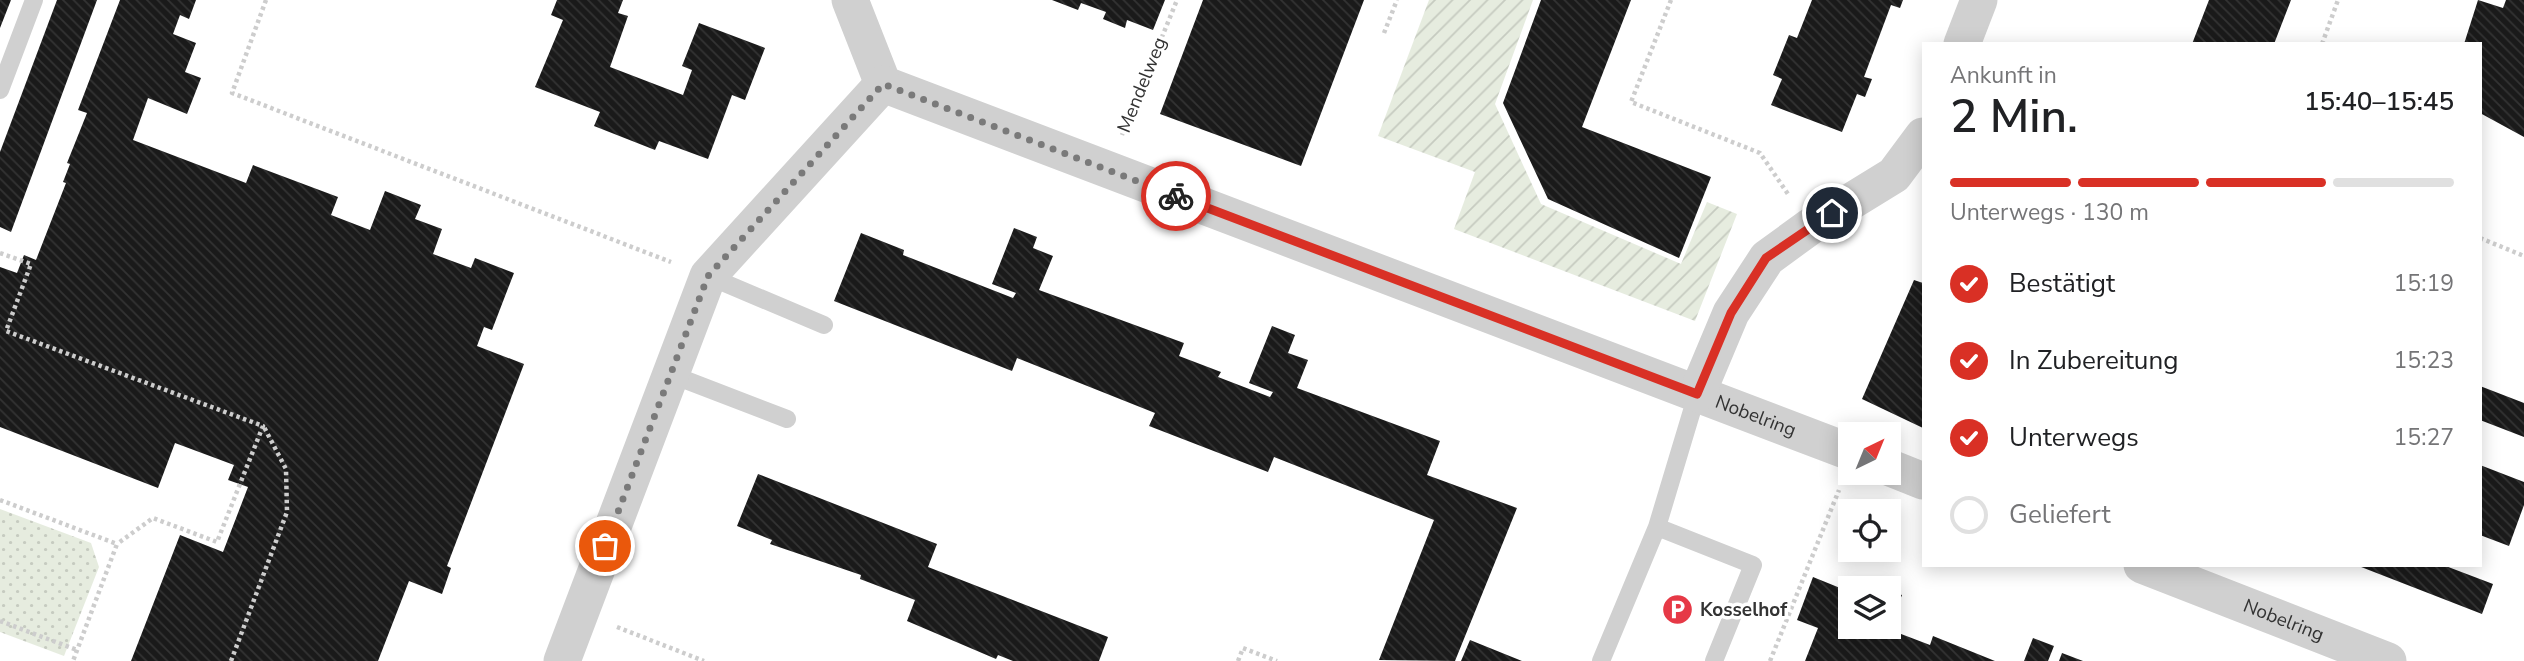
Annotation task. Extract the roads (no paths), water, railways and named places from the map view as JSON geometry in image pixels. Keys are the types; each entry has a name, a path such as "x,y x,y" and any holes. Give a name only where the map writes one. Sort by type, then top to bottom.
{"street":[{"path":"562,661 708,276 883,84 850,0"},
{"path":"1963,42 1979,0"},
{"name":"Nobelring","path":"883,84 1838,447"},
{"path":"1697,394 1731,313 1766,258 1894,174 1922,137"},
{"path":"1901,472 1922,481"},
{"name":"Nobelring","path":"2147,567 2388,661"}],"lane":[{"path":"0,90 34,0"},
{"path":"708,276 824,325"},
{"path":"670,374 787,419"},
{"path":"1601,661 1657,527 1697,394"},
{"path":"1657,527 1753,565 1714,661"}],"place":[{"name":"Kosselhof","path":"1677,610"}]}
